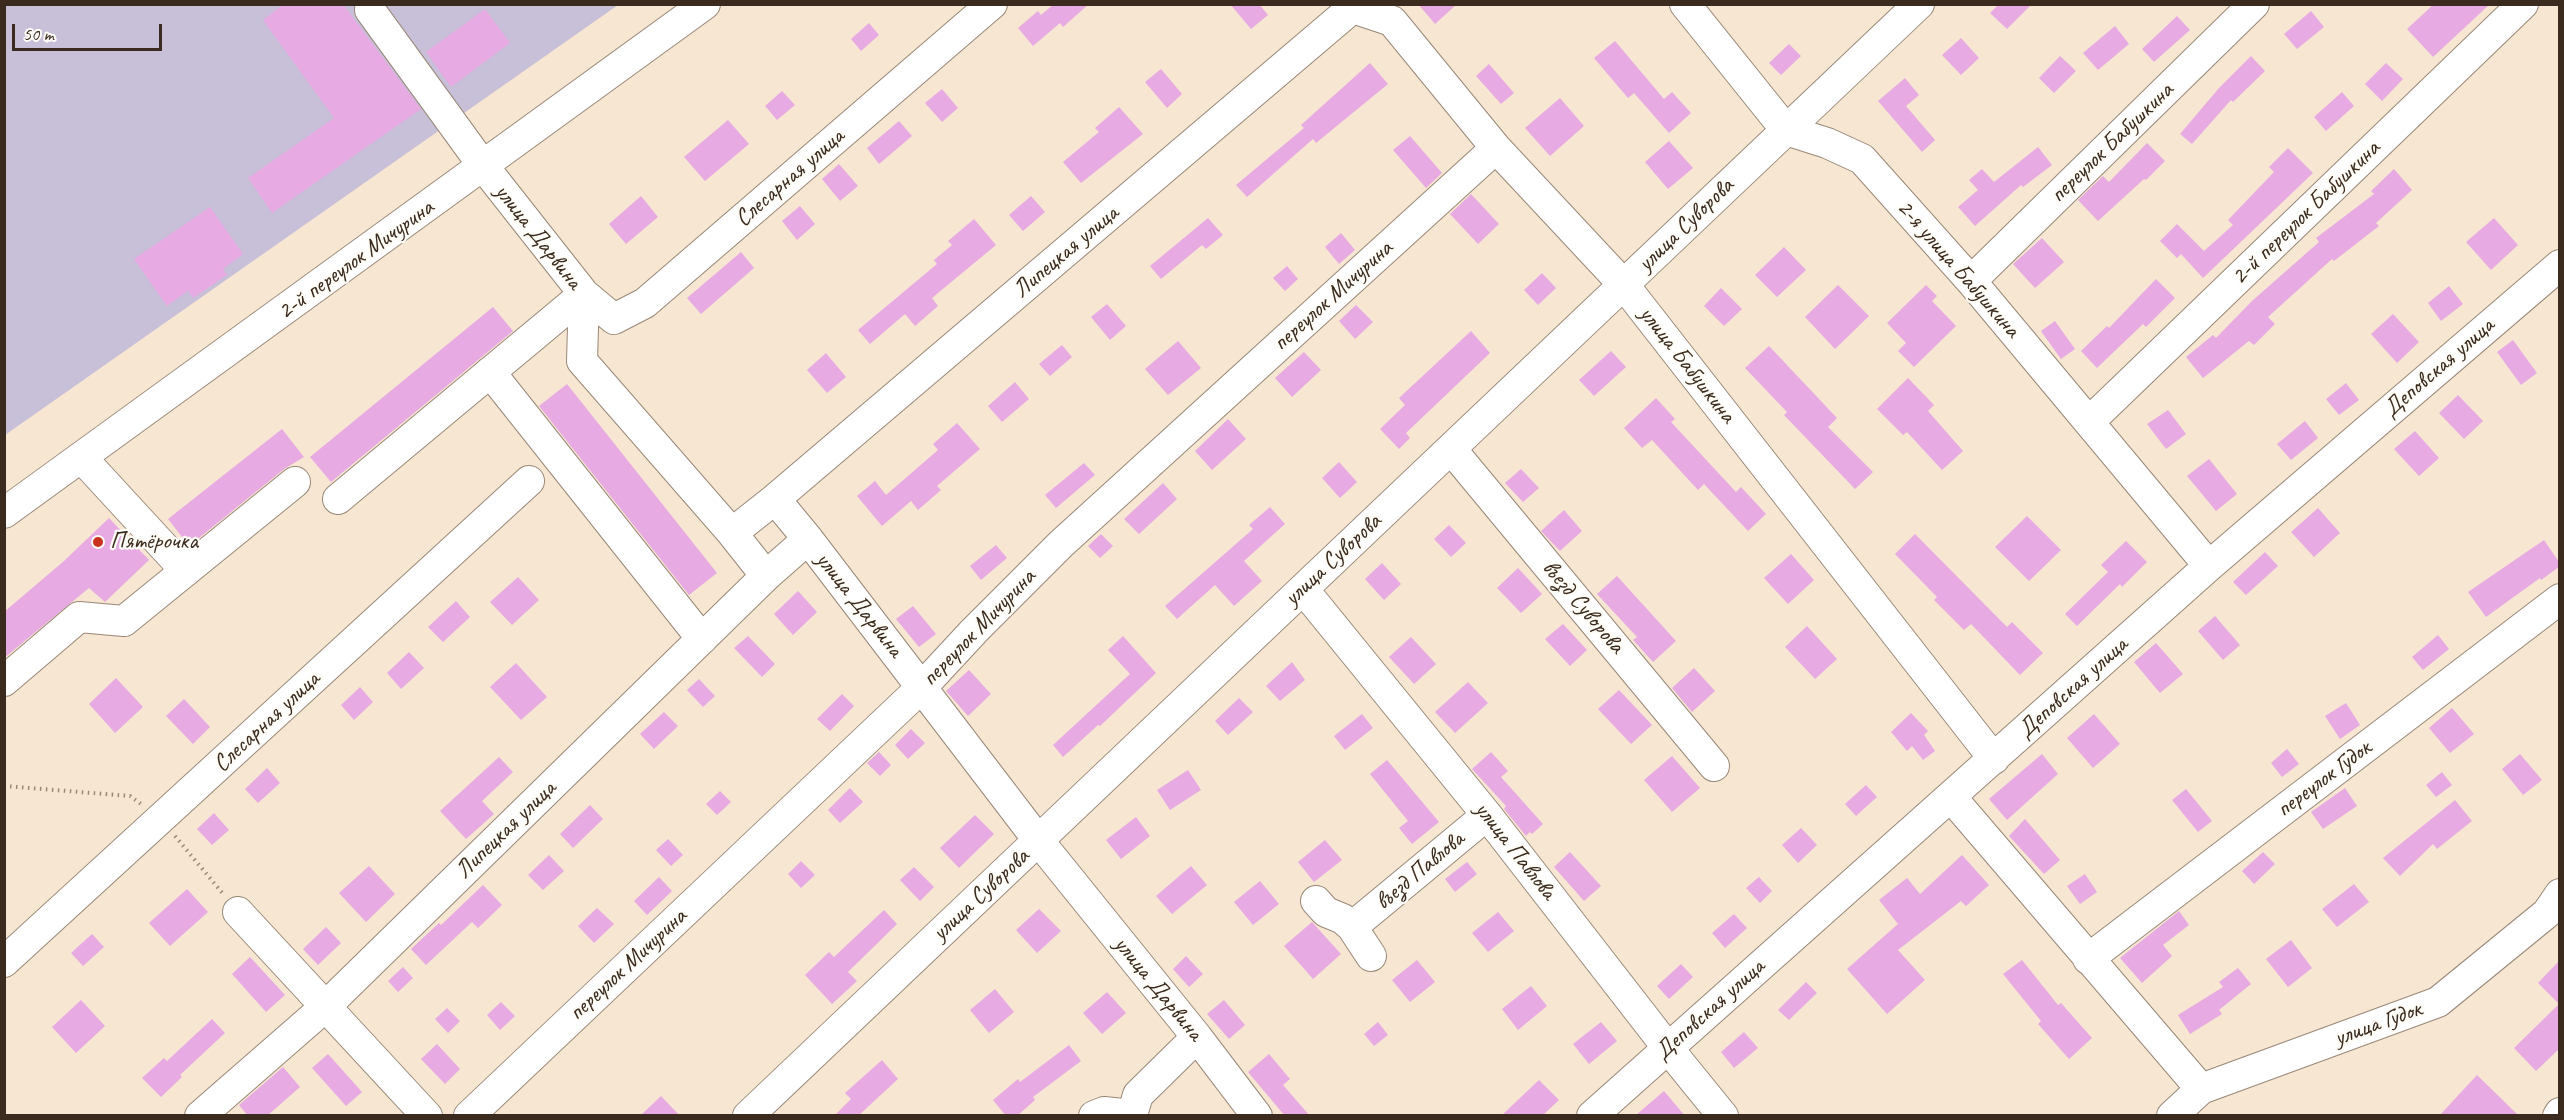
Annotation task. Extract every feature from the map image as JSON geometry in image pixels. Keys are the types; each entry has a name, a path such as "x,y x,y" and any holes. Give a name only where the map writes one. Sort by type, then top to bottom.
{"street":[{"name":"улица Дарвина","path":"371,4 370,10 484,167 584,294 582,361 732,533 766,576"},
{"name":"2-й переулок Мичурина","path":"4,513 484,167 705,4"},
{"name":"Слесарная улица","path":"584,294 614,319 645,303 992,4"},
{"path":"1685,4 1786,130"},
{"name":"улица Суворова","path":"748,1116 1919,4"},
{"name":"переулок Бабушкина","path":"1971,281 2254,4"},
{"name":"2-й переулок Бабушкина","path":"2089,422 2523,4"},
{"name":"улица Бабушкина","path":"1353,6 1392,21 1496,148 1624,285 1994,759"},
{"name":"Липецкая улица","path":"775,499 1353,6"},
{"name":"2-я улица Бабушкина","path":"1786,130 1827,143 1862,159 1971,281 2209,566"},
{"name":"переулок Мичурина","path":"469,1116 922,687 1061,544 1496,148"},
{"name":"Деповская улица","path":"1592,1116 2209,566 2559,265"},
{"path":"338,499 584,294"},
{"path":"490,372 702,639"},
{"name":"въезд Суворова","path":"1451,449 1714,766"},
{"path":"81,457 186,571"},
{"name":"Слесарная улица","path":"4,962 529,481"},
{"path":"4,681 79,617 124,621 295,482"},
{"name":"улица Дарвина","path":"775,499 1038,840 1197,1037 1257,1116"},
{"path":"732,533 775,499"},
{"name":"Липецкая улица","path":"200,1116 324,1007 766,576 808,539"},
{"name":"улица Павлова","path":"1303,589 1487,815 1723,1116"},
{"name":"переулок Гудок","path":"2088,959 2559,599"},
{"path":"1952,797 2201,1089"},
{"name":"въезд Павлова","path":"1352,927 1487,815"},
{"name":"улица Гудок","path":"2172,1116 2201,1089 2438,1002 2547,913 2559,894"},
{"path":"1316,901 1326,912 1343,919 1352,927 1371,956"},
{"path":"238,912 427,1116"},
{"path":"1094,1116 1104,1112 1132,1115 1138,1095 1197,1037"}],"path":[{"path":"4,786 130,796 160,819 238,912"}],"shaded area":[{"path":"5,5 618,5 5,435"}],"building":[{"path":"284,4 343,4 421,109 272,213 248,178 334,118 263,20"},
{"path":"1054,4 1089,4 1063,27 1060,23 1033,46 1018,28 1038,11 1041,15"},
{"path":"1230,4 1259,4 1268,15 1251,29"},
{"path":"1418,4 1457,4 1435,24"},
{"path":"1999,4 2032,4 2007,29 1990,13"},
{"path":"2434,4 2490,4 2433,57 2407,29"},
{"path":"485,9 510,43 451,87 426,52"},
{"path":"2311,11 2324,27 2297,49 2284,34"},
{"path":"2177,16 2190,30 2154,62 2142,49"},
{"path":"869,23 879,35 861,51 851,39"},
{"path":"2115,26 2129,44 2098,70 2083,53"},
{"path":"1961,38 1979,58 1961,75 1942,55"},
{"path":"1615,41 1664,99 1672,92 1691,113 1669,133 1634,93 1628,98 1594,58"},
{"path":"1789,44 1801,56 1781,75 1769,63"},
{"path":"2060,56 2076,71 2054,93 2039,78"},
{"path":"2251,56 2265,71 2233,102 2231,100 2192,144 2180,134 2219,88"},
{"path":"1370,63 1388,84 1316,143 1313,139 1247,197 1236,185 1304,128 1301,125"},
{"path":"2386,63 2403,79 2382,101 2365,84"},
{"path":"1489,64 1514,93 1501,104 1476,76"},
{"path":"1161,69 1182,94 1167,108 1145,82"},
{"path":"1905,78 1919,95 1906,106 1935,140 1922,152 1878,101"},
{"path":"942,89 958,108 942,122 925,103"},
{"path":"782,91 795,105 777,120 765,106"},
{"path":"2342,92 2354,106 2326,131 2314,117"},
{"path":"1560,98 1584,126 1550,156 1525,128"},
{"path":"1119,107 1143,134 1081,183 1063,162 1099,132 1095,128"},
{"path":"728,120 749,144 705,181 684,157"},
{"path":"899,121 912,136 879,164 867,148"},
{"path":"1410,136 1442,173 1426,188 1393,150"},
{"path":"1669,141 1693,168 1668,189 1645,162"},
{"path":"2147,143 2165,161 2098,221 2078,200 2103,176 2109,182"},
{"path":"2038,147 2052,165 2023,187 2021,185 1975,226 1958,207 1978,190 1969,180 1982,169 1994,182"},
{"path":"2288,148 2313,173 2203,278 2181,254 2177,258 2160,241 2177,224 2204,251 2233,225 2228,220 2274,172 2269,167"},
{"path":"839,164 858,186 840,201 822,179"},
{"path":"2394,169 2412,190 2376,223 2379,226 2334,261 2332,259 2268,317 2275,324 2254,345 2249,341 2203,378 2186,357 2213,335 2216,338 2252,301 2319,242 2316,238 2374,194 2371,191"},
{"path":"1471,194 1499,224 1478,244 1450,214"},
{"path":"641,196 658,217 626,244 609,224"},
{"path":"1031,196 1045,212 1023,231 1009,215"},
{"path":"800,206 815,224 797,240 782,221"},
{"path":"210,207 243,254 223,269 227,275 193,298 188,291 167,306 134,259"},
{"path":"1208,218 1223,235 1206,249 1202,245 1161,279 1150,266"},
{"path":"2494,218 2518,245 2491,270 2466,242"},
{"path":"974,219 996,245 932,298 938,306 915,326 905,314 870,344 858,330 937,264 934,260 952,245 948,241"},
{"path":"1341,233 1355,250 1339,264 1325,247"},
{"path":"2042,238 2064,262 2035,288 2013,264"},
{"path":"1784,247 1806,270 1777,297 1755,275"},
{"path":"741,252 754,268 701,314 687,298"},
{"path":"1287,266 1298,279 1285,291 1273,278"},
{"path":"1542,273 1556,288 1538,305 1524,290"},
{"path":"2156,279 2175,298 2146,327 2143,324 2097,368 2081,351 2107,326 2109,328"},
{"path":"1838,285 1869,316 1835,349 1805,317"},
{"path":"1926,285 1937,296 1932,301 1956,326 1914,367 1898,351 1906,343 1887,323"},
{"path":"2449,286 2463,304 2441,321 2428,303"},
{"path":"1721,288 1742,309 1724,326 1704,306"},
{"path":"1107,304 1126,326 1110,340 1091,317"},
{"path":"1356,305 1373,322 1355,339 1339,321"},
{"path":"493,307 513,331 331,482 310,457"},
{"path":"2393,314 2419,342 2397,363 2371,334"},
{"path":"2055,321 2075,349 2061,359 2041,331"},
{"path":"1471,331 1490,353 1406,433 1410,438 1399,449 1380,429 1405,405 1399,398"},
{"path":"2513,340 2537,373 2521,385 2497,352"},
{"path":"1178,341 1201,368 1168,395 1145,369"},
{"path":"1062,345 1072,357 1050,376 1039,364"},
{"path":"1769,346 1837,418 1828,427 1873,472 1855,489 1784,415 1787,412 1745,368"},
{"path":"1611,351 1626,367 1594,396 1579,380"},
{"path":"1304,352 1321,370 1292,397 1275,378"},
{"path":"826,353 846,377 827,393 807,370"},
{"path":"1908,378 1934,405 1928,411 1963,451 1942,470 1907,432 1903,435 1877,409"},
{"path":"1015,382 1029,399 1002,422 988,406"},
{"path":"2346,383 2359,400 2339,415 2326,399"},
{"path":"567,384 717,573 689,595 539,406"},
{"path":"2458,395 2483,421 2464,439 2439,413"},
{"path":"1656,398 1675,419 1671,422 1736,492 1741,487 1766,514 1748,531 1704,484 1698,490 1652,440 1642,448 1624,428"},
{"path":"2168,410 2186,434 2166,449 2147,424"},
{"path":"1228,419 1246,439 1212,470 1195,451"},
{"path":"2305,421 2318,438 2291,460 2277,444"},
{"path":"957,423 980,449 937,486 941,490 918,510 911,501 882,526 857,496 875,481 886,495 938,450 933,444"},
{"path":"282,429 304,457 284,469 189,546 168,519"},
{"path":"2415,431 2439,458 2419,476 2394,449"},
{"path":"2209,459 2237,494 2216,511 2187,476"},
{"path":"1339,462 1357,482 1340,498 1322,478"},
{"path":"1084,463 1095,475 1056,508 1045,495"},
{"path":"1521,469 1539,488 1523,502 1505,483"},
{"path":"1163,483 1177,499 1139,534 1124,519"},
{"path":"1270,507 1285,524 1244,561 1262,581 1234,606 1215,585 1177,619 1165,606 1253,529 1249,525"},
{"path":"2318,508 2340,533 2314,557 2291,532"},
{"path":"1564,510 1582,531 1560,551 1541,531"},
{"path":"2027,516 2061,550 2029,581 1995,547"},
{"path":"109,518 149,560 105,602 89,588 4,658 4,612 64,561"},
{"path":"1449,525 1466,543 1451,557 1434,539"},
{"path":"1101,534 1113,546 1100,558 1088,546"},
{"path":"1915,534 2007,627 2012,622 2043,653 2020,675 1971,624 1964,630 1934,600 1937,597 1895,554"},
{"path":"2544,540 2559,562 2559,567 2486,617 2468,592"},
{"path":"2126,541 2147,562 2122,587 2120,584 2077,626 2065,614 2108,572 2101,565"},
{"path":"996,545 1007,558 981,580 970,566"},
{"path":"2265,552 2278,566 2246,595 2233,582"},
{"path":"1791,554 1814,580 1788,604 1764,578"},
{"path":"1382,563 1401,584 1384,600 1365,579"},
{"path":"1518,568 1542,594 1521,613 1497,588"},
{"path":"1617,576 1676,641 1653,662 1633,640 1637,637 1597,594"},
{"path":"518,577 539,600 512,625 490,602"},
{"path":"798,591 817,612 793,635 774,614"},
{"path":"456,601 470,617 443,642 428,627"},
{"path":"913,606 936,634 919,647 896,619"},
{"path":"2215,616 2240,645 2223,660 2198,631"},
{"path":"1563,624 1587,650 1570,666 1545,639"},
{"path":"1807,626 1837,659 1815,679 1785,647"},
{"path":"2438,635 2449,649 2423,670 2412,657"},
{"path":"748,636 775,664 762,677 734,648"},
{"path":"1123,636 1156,673 1063,757 1053,745 1130,674 1108,650"},
{"path":"1411,637 1436,664 1414,684 1389,657"},
{"path":"2156,643 2183,674 2160,693 2134,662"},
{"path":"409,652 424,668 401,689 387,673"},
{"path":"1292,662 1305,680 1280,701 1266,686"},
{"path":"516,663 547,697 521,720 490,687"},
{"path":"1694,668 1715,691 1692,712 1672,688"},
{"path":"969,670 991,694 968,716 946,691"},
{"path":"116,678 143,707 115,733 89,704"},
{"path":"699,679 715,696 703,707 687,690"},
{"path":"1468,682 1488,703 1455,733 1435,712"},
{"path":"360,687 373,702 354,720 341,705"},
{"path":"1619,690 1652,725 1631,744 1598,709"},
{"path":"842,694 854,706 830,731 817,719"},
{"path":"1239,698 1253,712 1228,735 1215,721"},
{"path":"184,699 210,727 193,744 166,716"},
{"path":"2346,703 2360,725 2340,739 2325,716"},
{"path":"2452,708 2474,734 2450,753 2429,728"},
{"path":"664,712 678,726 654,749 640,734"},
{"path":"1911,713 1928,731 1924,735 1935,751 1923,760 1912,746 1907,751 1891,732"},
{"path":"1362,714 1373,728 1345,750 1334,736"},
{"path":"2094,714 2120,744 2093,768 2067,738"},
{"path":"911,729 925,743 908,759 895,745"},
{"path":"2287,749 2299,764 2282,777 2271,763"},
{"path":"879,752 891,765 880,776 867,763"},
{"path":"1491,752 1508,771 1501,777 1543,824 1532,834 1530,832 1526,836 1504,809 1506,806 1472,769"},
{"path":"2042,754 2058,774 2007,820 1989,799"},
{"path":"2520,754 2542,780 2523,795 2502,769"},
{"path":"1672,756 1700,788 1672,812 1644,780"},
{"path":"499,757 513,772 482,801 494,814 466,839 440,811"},
{"path":"1387,760 1439,822 1412,844 1399,828 1408,821 1370,774"},
{"path":"267,768 280,783 258,803 245,789"},
{"path":"1188,770 1201,790 1170,810 1157,790"},
{"path":"2442,772 2452,785 2436,797 2426,785"},
{"path":"1866,785 1877,797 1856,816 1845,804"},
{"path":"850,788 863,802 840,823 828,810"},
{"path":"2345,788 2357,806 2323,829 2311,812"},
{"path":"2186,789 2212,821 2198,832 2172,800"},
{"path":"720,791 731,802 717,815 706,804"},
{"path":"2455,800 2472,821 2437,849 2433,844 2400,876 2383,858"},
{"path":"590,805 603,819 573,848 560,834"},
{"path":"214,813 229,830 212,845 197,829"},
{"path":"975,815 994,834 959,868 940,848"},
{"path":"1136,817 1150,836 1121,859 1106,840"},
{"path":"2025,819 2060,860 2044,874 2009,836"},
{"path":"1801,828 1817,845 1798,863 1782,845"},
{"path":"668,839 683,855 671,866 656,850"},
{"path":"1325,840 1342,860 1314,882 1298,862"},
{"path":"1570,852 1601,886 1584,901 1554,867"},
{"path":"2263,852 2275,864 2254,884 2242,871"},
{"path":"549,855 564,871 543,890 528,875"},
{"path":"1962,855 1989,885 1966,906 1961,901 1898,950 1925,980 1887,1014 1847,969 1898,924 1879,900 1907,878 1920,894"},
{"path":"801,861 815,875 801,888 788,874"},
{"path":"1467,862 1477,874 1455,892 1445,879"},
{"path":"369,866 395,894 366,922 339,893"},
{"path":"1191,866 1207,885 1172,914 1156,896"},
{"path":"914,867 934,887 920,901 900,880"},
{"path":"2085,874 2097,892 2080,904 2067,886"},
{"path":"659,877 672,891 647,915 634,901"},
{"path":"1759,877 1772,891 1760,903 1746,888"},
{"path":"1260,881 1279,904 1253,925 1234,902"},
{"path":"2354,884 2369,902 2337,927 2322,909"},
{"path":"483,885 502,905 478,928 472,922 426,965 411,949 439,923 441,925"},
{"path":"187,889 208,912 170,946 149,923"},
{"path":"597,908 614,924 594,943 578,926"},
{"path":"1039,909 1061,931 1037,953 1016,930"},
{"path":"884,910 897,924 848,972 857,981 832,1004 805,975 829,952 834,957"},
{"path":"2179,911 2189,925 2163,945 2172,956 2142,983 2120,958"},
{"path":"1498,912 1514,931 1488,952 1472,933"},
{"path":"1734,914 1747,928 1725,948 1712,933"},
{"path":"1312,922 1341,954 1313,979 1284,946"},
{"path":"326,927 341,943 318,965 303,949"},
{"path":"92,934 104,947 83,966 71,953"},
{"path":"2291,940 2312,968 2288,987 2266,959"},
{"path":"1186,956 1203,974 1189,987 1173,969"},
{"path":"250,957 285,995 266,1012 232,974"},
{"path":"1417,960 1435,982 1410,1002 1392,980"},
{"path":"2022,960 2058,1005 2061,1003 2092,1038 2069,1059 2038,1024 2041,1021 2003,974"},
{"path":"2559,961 2559,1004 2538,983"},
{"path":"1681,964 1693,977 1669,999 1657,986"},
{"path":"403,967 413,978 398,992 388,981"},
{"path":"2238,968 2251,984 2219,1010 2222,1014 2190,1034 2178,1015 2223,987 2219,982"},
{"path":"1806,982 1817,993 1789,1020 1778,1010"},
{"path":"1531,986 1547,1006 1518,1030 1502,1009"},
{"path":"995,989 1014,1012 989,1033 970,1010"},
{"path":"1107,992 1126,1013 1102,1034 1083,1013"},
{"path":"81,1000 105,1026 76,1053 52,1027"},
{"path":"1224,1000 1245,1025 1229,1039 1207,1014"},
{"path":"501,1002 515,1016 500,1030 487,1015"},
{"path":"2559,1004 2559,1049 2536,1071 2514,1048"},
{"path":"447,1008 460,1021 448,1033 435,1019"},
{"path":"212,1019 225,1033 180,1075 182,1077 161,1097 142,1078 164,1058 167,1061"},
{"path":"1378,1022 1388,1035 1374,1046 1364,1034"},
{"path":"1601,1022 1617,1041 1589,1064 1573,1044"},
{"path":"1744,1032 1758,1048 1734,1068 1721,1052"},
{"path":"437,1044 460,1069 445,1084 421,1059"},
{"path":"1069,1045 1081,1061 1033,1097 1035,1100 1017,1116 1006,1116 993,1100 1018,1079 1020,1082"},
{"path":"328,1054 362,1092 346,1106 312,1068"},
{"path":"1269,1054 1290,1079 1283,1085 1310,1116 1285,1116 1248,1072"},
{"path":"882,1060 898,1079 858,1116 834,1116 851,1099 845,1093"},
{"path":"283,1067 300,1087 267,1116 248,1116 239,1105"},
{"path":"2477,1075 2519,1116 2439,1116"},
{"path":"1539,1080 1559,1100 1542,1116 1501,1116"},
{"path":"1664,1091 1685,1116 1635,1116"},
{"path":"661,1096 680,1116 640,1116"}],"place":[{"name":"Пятёрочка","path":"98,542"}]}
